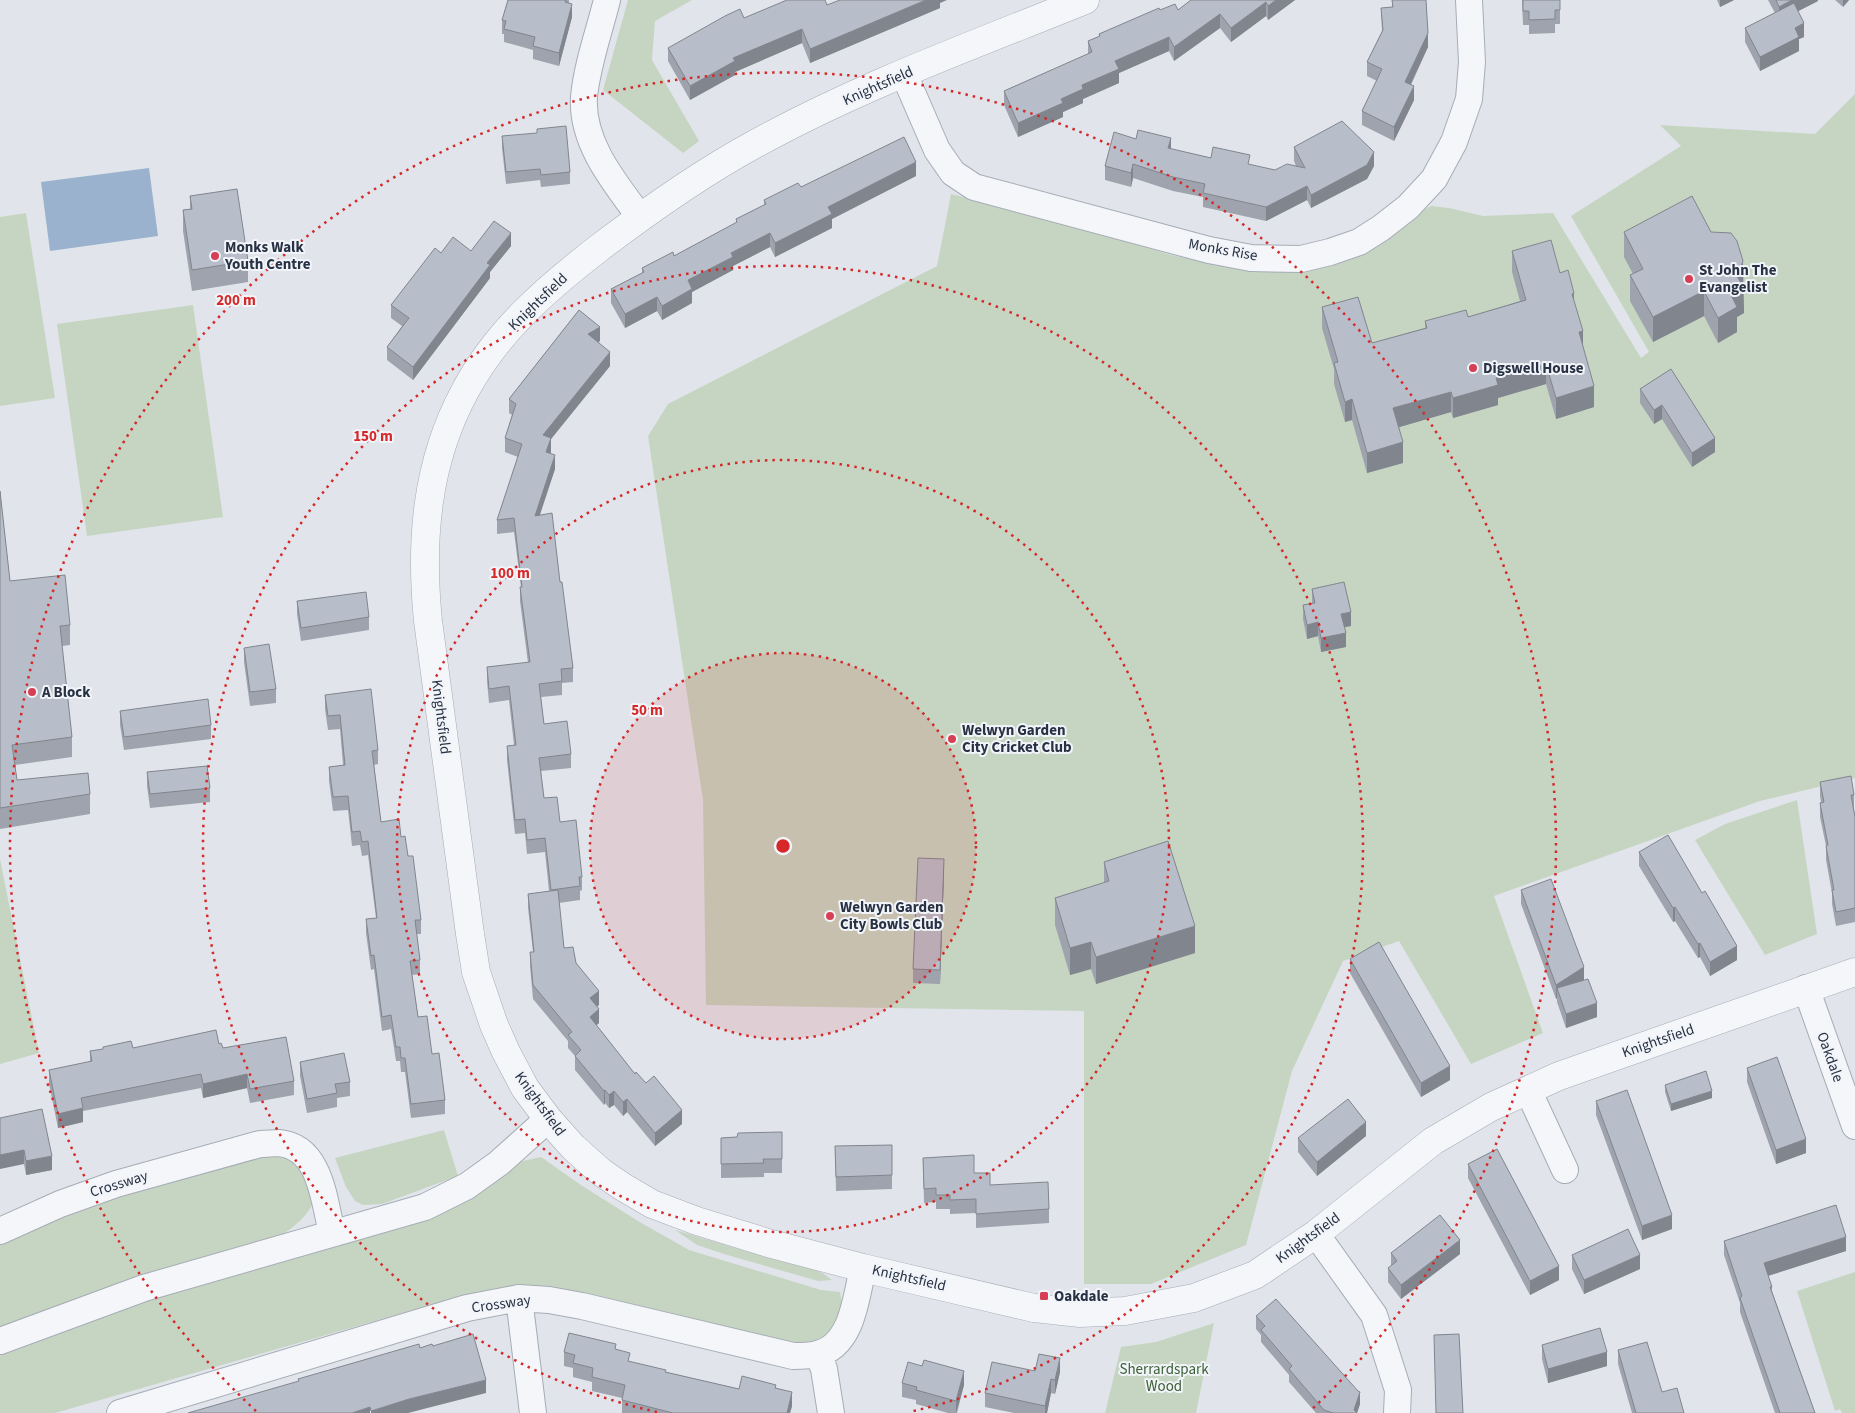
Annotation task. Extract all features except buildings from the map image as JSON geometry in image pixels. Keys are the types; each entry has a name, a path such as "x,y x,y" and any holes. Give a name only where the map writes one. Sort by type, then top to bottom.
{"street":[{"path":"607,0 584,98 586,120 598,155 608,173 640,217"},
{"name":"Knightsfield","path":"1085,0 904,74 806,118 754,144 707,172 640,217 575,267 522,313 489,353 465,391 445,435 433,476 426,522 425,584 428,621 463,894 476,972 494,1025 506,1052 525,1088 548,1119 573,1147 601,1172 652,1204 697,1221 768,1243 864,1268 1034,1308 1080,1313 1125,1311 1194,1298 1255,1275 1316,1234 1433,1141 1491,1108 1528,1090 1559,1076 1855,972"},
{"name":"Monks Rise","path":"904,74 938,150 953,173 974,187 1209,250 1251,258 1301,258 1330,252 1359,242 1382,228 1408,207 1434,179 1454,142 1469,99 1472,62 1469,0"},
{"name":"Oakdale","path":"1806,988 1855,1126"},
{"path":"1528,1090 1565,1170"},
{"path":"0,1341 144,1288 425,1207 467,1186 499,1163 548,1119"},
{"name":"Crossway","path":"0,1231 60,1204 116,1184 260,1144 281,1143 298,1150 310,1160 318,1174 332,1233"},
{"path":"1316,1234 1374,1315 1398,1390 1397,1413"},
{"path":"831,1413 824,1369 818,1354 835,1344 848,1327 864,1268"},
{"path":"519,1298 533,1413"},
{"name":"Crossway","path":"120,1413 467,1308 519,1298 549,1300 582,1306 793,1356 818,1354"}],"green space":[{"path":"628,0 692,0 655,21 652,60 699,141 683,153 603,90"},
{"path":"1855,94 1855,778 1760,801 1494,896 1543,1033 1471,1064 1399,941 1343,961 1292,1071 1246,1245 1151,1284 1084,1284 1084,1011 706,1005 703,800 648,436 668,404 937,266 951,194 1042,216 1171,255 1252,271 1418,213 1431,206 1483,216 1553,213 1641,358 1649,352 1571,216 1681,146 1660,125 1815,134"},
{"path":"26,213 55,398 0,406 0,217"},
{"path":"193,305 223,517 87,536 57,324"},
{"path":"1797,800 1817,934 1765,955 1695,840 1725,824"},
{"path":"0,859 39,1053 0,1064"},
{"path":"444,1130 458,1176 382,1204 363,1205 355,1201 346,1187 335,1158"},
{"path":"275,1153 294,1158 315,1199 308,1212 299,1222 277,1238 0,1331 0,1245 65,1215 211,1167"},
{"path":"541,1157 638,1221 689,1250 821,1290 840,1292 842,1302 841,1316 825,1338 811,1344 797,1344 465,1295 55,1413 0,1413 0,1353 518,1162"},
{"path":"675,1230 745,1251 802,1264 832,1280 818,1281 727,1255 697,1245"},
{"path":"1855,1272 1855,1413 1842,1413 1840,1409 1835,1411 1797,1291"},
{"name":"Sherrardspark Wood","path":"1214,1323 1196,1413 1105,1413 1121,1347 1156,1342"}],"water":[{"path":"149,168 158,236 50,251 41,182"}],"place":[{"name":"Monks Walk Youth Centre","path":"215,256"},
{"name":"St John The Evangelist","path":"1689,279"},
{"name":"Digswell House","path":"1473,368"},
{"name":"A Block","path":"32,692"},
{"name":"Welwyn Garden City Cricket Club","path":"952,739"},
{"name":"Welwyn Garden City Bowls Club","path":"830,916"},
{"name":"Oakdale","path":"1044,1296"}]}
